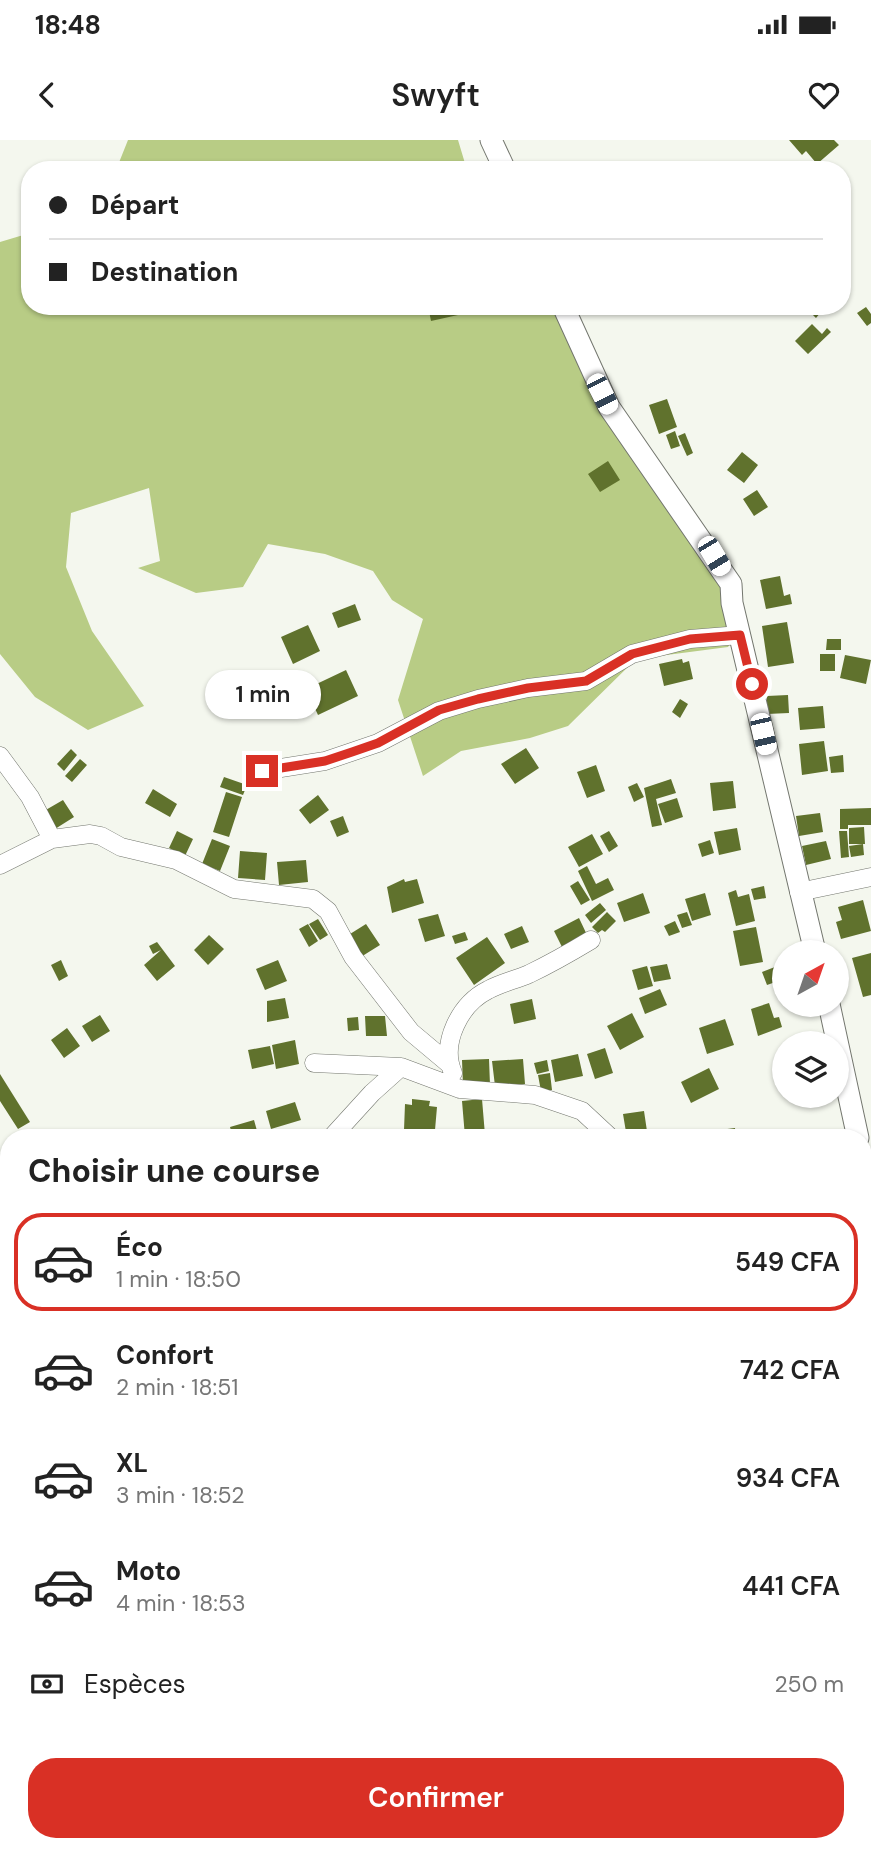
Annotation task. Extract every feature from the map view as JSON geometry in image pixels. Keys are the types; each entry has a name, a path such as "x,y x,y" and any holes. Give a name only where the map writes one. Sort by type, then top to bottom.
{"street":[{"path":"491,140 502,161"},
{"path":"567,315 609,408 731,584 740,635 812,940"},
{"path":"262,771 338,757 378,743 439,710 478,699 528,688 586,681 632,654 690,639 740,635"},
{"path":"0,756 30,797 52,839"},
{"path":"0,865 52,839 101,836 121,847 176,860 234,889 299,895 319,903 334,921 353,957 411,1032 448,1063 460,1089"},
{"path":"799,892 871,877"},
{"path":"448,1063 451,1036 468,1004 486,990 530,974 591,940"},
{"path":"832,1017 856,1129"},
{"path":"314,1063 401,1067 460,1089 535,1095 582,1111 601,1129"},
{"path":"339,1129 365,1100 401,1067"}],"green space":[{"path":"128,140 458,140 464,161 120,161"},
{"path":"21,236 21,315 564,315 745,624 728,647 636,659 568,726 530,738 461,751 423,776 398,700 423,619 392,600 373,571 325,554 268,544 243,587 196,593 138,568 160,561 149,488 71,513 66,567 92,631 144,706 88,730 35,697 0,654 0,242"}],"building":[{"path":"789,140 834,140 839,145 820,161 814,161 806,151 802,155"},
{"path":"866,307 871,314 871,323 867,326 857,313"},
{"path":"430,315 458,315 431,321"},
{"path":"812,324 822,334 827,328 831,332 808,354 795,341"},
{"path":"667,399 677,427 659,434 649,405"},
{"path":"675,431 680,446 671,449 666,435"},
{"path":"685,433 693,453 687,456 678,436"},
{"path":"742,452 758,465 744,483 727,470"},
{"path":"608,461 620,480 600,492 588,474"},
{"path":"757,490 768,507 754,516 743,499"},
{"path":"780,576 784,596 790,594 792,604 766,609 760,580"},
{"path":"355,604 361,620 338,628 332,613"},
{"path":"787,622 794,663 768,667 762,626"},
{"path":"308,625 320,651 293,664 281,637"},
{"path":"827,639 841,639 841,650 826,650"},
{"path":"820,654 835,654 835,671 820,671"},
{"path":"845,655 871,660 866,684 840,678"},
{"path":"682,659 683,663 689,661 693,679 664,686 659,664"},
{"path":"346,670 358,696 318,715 306,689"},
{"path":"788,695 789,713 767,714 767,696"},
{"path":"680,699 688,704 680,718 672,712"},
{"path":"823,706 825,728 800,730 798,708"},
{"path":"824,741 828,771 802,775 799,744"},
{"path":"526,748 539,768 515,784 501,764"},
{"path":"71,749 77,755 64,771 57,764"},
{"path":"843,755 844,772 831,773 829,757"},
{"path":"80,759 87,765 72,782 65,776"},
{"path":"596,765 605,791 587,798 577,772"},
{"path":"224,777 247,785 243,795 220,787"},
{"path":"671,779 676,793 656,799 662,825 652,827 644,788"},
{"path":"733,781 736,808 713,811 710,783"},
{"path":"637,783 644,797 634,802 628,787"},
{"path":"153,789 177,804 170,817 145,803"},
{"path":"226,792 242,797 229,837 213,832"},
{"path":"318,795 329,810 310,824 299,810"},
{"path":"677,798 683,817 665,823 658,804"},
{"path":"63,800 74,817 55,829 44,811"},
{"path":"871,808 871,825 848,825 848,829 840,829 840,809"},
{"path":"820,813 823,832 799,836 796,816"},
{"path":"343,816 349,832 337,837 330,821"},
{"path":"864,827 865,844 849,844 849,828"},
{"path":"737,828 741,850 719,855 714,832"},
{"path":"177,831 193,839 185,856 169,848"},
{"path":"609,831 618,846 609,852 600,836"},
{"path":"839,831 847,831 849,857 841,858"},
{"path":"592,834 603,854 579,867 568,847"},
{"path":"212,839 230,846 220,871 202,864"},
{"path":"710,840 714,853 702,857 698,844"},
{"path":"826,841 831,859 806,865 802,846"},
{"path":"863,844 864,855 851,857 849,846"},
{"path":"240,851 267,853 265,880 238,878"},
{"path":"306,860 308,882 279,885 277,862"},
{"path":"587,866 596,884 608,878 614,890 592,901 578,871"},
{"path":"404,879 405,882 417,879 424,903 392,913 387,887"},
{"path":"578,881 590,900 581,905 570,886"},
{"path":"764,886 766,898 754,900 751,889"},
{"path":"736,890 738,897 749,894 755,921 736,926 728,893"},
{"path":"643,893 650,913 624,922 617,903"},
{"path":"705,893 711,915 692,921 685,899"},
{"path":"863,900 871,931 841,939 836,922 842,920 838,907"},
{"path":"600,903 606,910 591,923 585,915"},
{"path":"607,912 616,921 605,932 602,930 598,933 592,927"},
{"path":"687,912 692,925 682,928 677,915"},
{"path":"438,914 445,936 425,942 418,919"},
{"path":"579,918 588,937 563,949 554,931"},
{"path":"318,919 328,935 320,940 309,924"},
{"path":"675,921 680,932 669,936 664,926"},
{"path":"308,924 318,941 309,947 299,929"},
{"path":"366,924 380,945 356,960 342,939"},
{"path":"522,926 529,942 511,949 504,934"},
{"path":"756,927 763,962 740,966 733,931"},
{"path":"465,932 468,940 455,944 452,936"},
{"path":"209,935 224,949 208,965 194,950"},
{"path":"487,937 505,963 474,985 456,958"},
{"path":"157,942 175,966 157,981 144,965 161,950 153,954 149,946"},
{"path":"871,953 871,995 863,997 852,958"},
{"path":"61,960 68,976 59,981 51,965"},
{"path":"278,960 287,981 265,990 256,969"},
{"path":"667,964 671,979 654,982 650,967"},
{"path":"647,966 653,986 638,990 632,970"},
{"path":"772,968 772,983 767,985 762,972"},
{"path":"660,989 667,1005 645,1014 639,998"},
{"path":"285,998 289,1018 267,1022 267,1001"},
{"path":"532,999 536,1019 514,1024 510,1004"},
{"path":"769,1003 772,1017 779,1017 782,1027 758,1036 751,1009"},
{"path":"632,1013 644,1037 620,1050 607,1026"},
{"path":"100,1015 110,1031 92,1042 82,1026"},
{"path":"365,1016 385,1016 387,1036 366,1036"},
{"path":"358,1017 359,1030 348,1031 347,1018"},
{"path":"725,1019 734,1045 707,1054 699,1028"},
{"path":"67,1028 80,1046 64,1058 51,1040"},
{"path":"295,1040 299,1064 276,1069 272,1045"},
{"path":"270,1046 274,1064 252,1069 248,1050"},
{"path":"605,1048 613,1073 595,1079 587,1054"},
{"path":"578,1054 583,1076 555,1082 551,1060"},
{"path":"489,1059 490,1085 463,1086 462,1060"},
{"path":"523,1059 525,1084 517,1085 518,1087 495,1086 492,1061"},
{"path":"547,1060 549,1071 537,1074 534,1063"},
{"path":"709,1068 719,1089 691,1103 681,1082"},
{"path":"550,1073 552,1090 541,1091 538,1075"},
{"path":"0,1074 30,1122 18,1129 0,1101"},
{"path":"412,1099 430,1101 429,1106 437,1107 435,1129 404,1129 405,1104 412,1105"},
{"path":"482,1099 484,1129 464,1129 462,1101"},
{"path":"295,1102 301,1120 271,1129 266,1111"},
{"path":"644,1111 647,1129 626,1129 623,1114"},
{"path":"254,1120 256,1129 231,1129"}],"route":[{"path":"262,771 325,761 352,752 378,743 439,710 478,699 546,685 586,681 632,654 690,639 740,635 752,684"}]}
